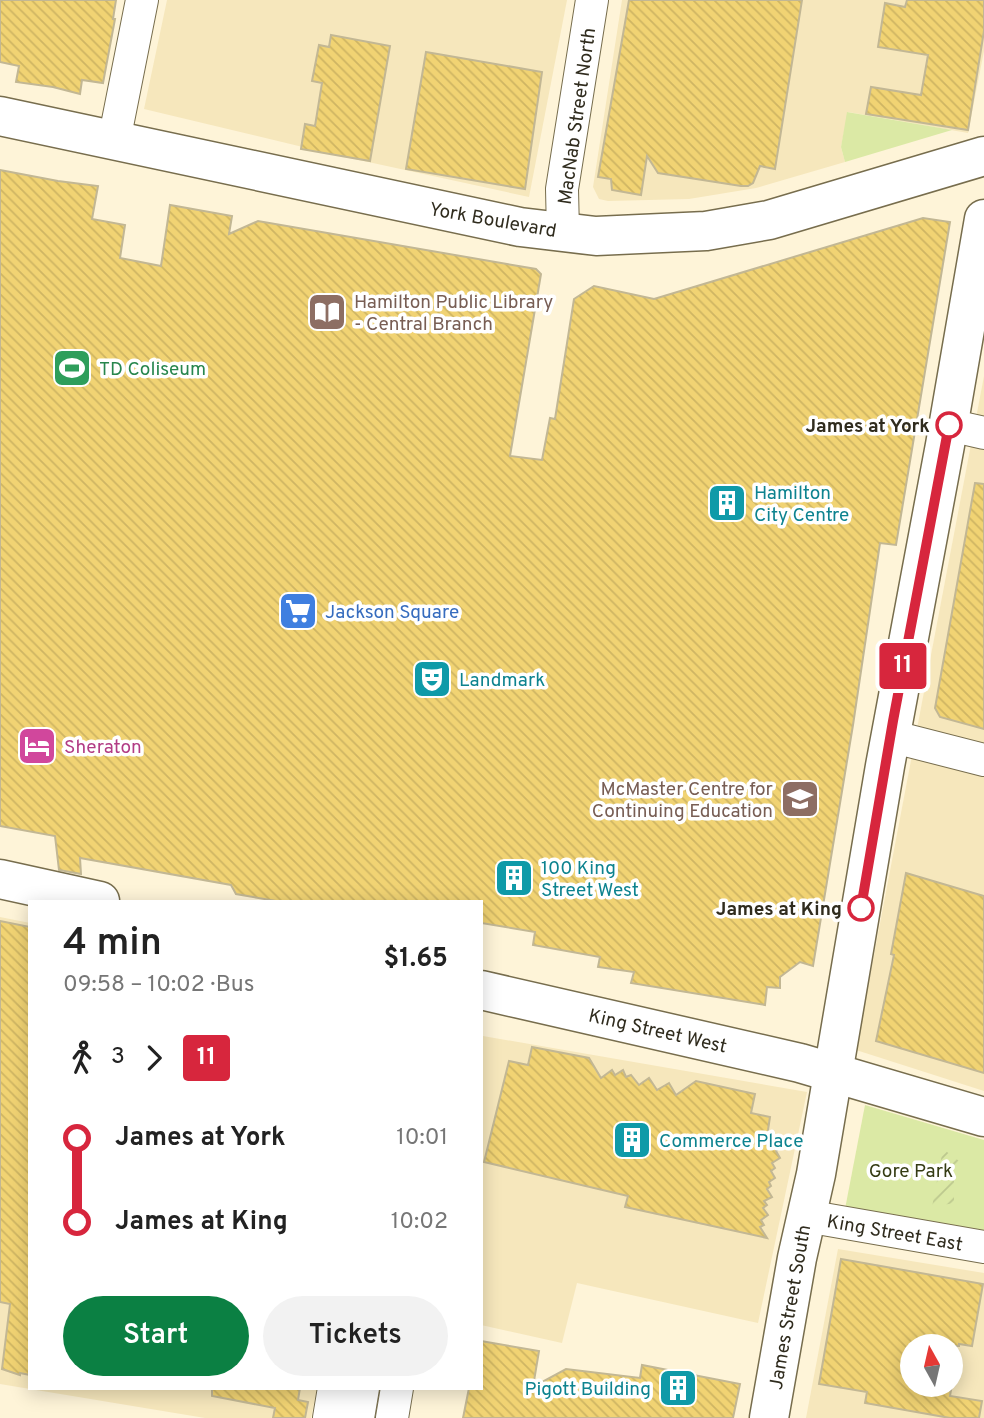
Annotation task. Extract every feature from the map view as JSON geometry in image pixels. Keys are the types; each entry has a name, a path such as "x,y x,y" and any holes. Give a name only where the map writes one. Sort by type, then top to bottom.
{"main road":[{"name":"York Boulevard","path":"0,116 520,227 596,236 664,235 737,227 813,208 984,156"},
{"name":"James Street South","path":"769,1418 797,1258 816,1174 890,736 966,429 984,219"},
{"path":"0,879 95,900"},
{"name":"King Street West","path":"483,990 800,1063 833,1073"},
{"path":"833,1073 984,1117"}],"street":[{"path":"114,141 142,0"},
{"name":"MacNab Street North","path":"563,232 562,189 592,0"},
{"path":"890,736 984,760"},
{"name":"King Street East","path":"806,1216 984,1247"},
{"path":"329,1418 334,1390"},
{"path":"358,1418 363,1390"},
{"path":"393,1418 397,1390"}],"shaded area":[{"path":"167,0 567,0 529,197 144,109"},
{"path":"622,0 984,0 984,51 968,133 848,112 841,147 845,162 756,188 689,199 599,199 593,187"},
{"path":"984,376 984,1091 856,1050"},
{"path":"0,917 28,923 28,1389 0,1384"},
{"path":"483,1036 807,1092 758,1323 577,1283 562,1343 483,1325"},
{"path":"838,1249 984,1273 984,1418 806,1418"},
{"path":"36,1390 317,1390 311,1418 205,1418"}],"green space":[{"path":"847,112 952,130 845,162 841,147"},
{"name":"Gore Park","path":"865,1105 984,1140 984,1234 845,1209"},
{"path":"943,1149 959,1161 954,1176 954,1203 932,1207"}],"building":[{"path":"0,0 116,0 103,83 82,80 80,94 16,82 19,66 0,62"},
{"path":"629,0 802,0 775,169 760,166 753,183 741,186 658,173 647,156 641,195 612,190 611,179 598,177"},
{"path":"907,0 984,0 984,31 968,130 866,114 871,87 921,95 928,55 878,47 885,3 905,7"},
{"path":"331,35 390,46 370,161 301,149 305,124 315,126 322,83 312,81 319,45 329,47"},
{"path":"426,52 542,72 525,189 406,169"},
{"path":"0,170 98,186 92,219 125,225 120,258 161,266 170,205 232,216 229,234 258,221 536,269 541,274 510,456 542,460 550,418 555,419 574,299 594,286 654,299 923,218 950,222 896,545 880,543 813,966 800,962 780,977 780,988 767,987 765,1005 631,983 634,972 598,967 600,957 533,945 535,932 483,923 483,900 270,900 236,894 231,885 80,858 81,874 59,870 55,836 0,826"},
{"path":"975,483 984,484 984,729 940,717 935,708"},
{"path":"906,873 984,896 984,1073 876,1041 894,955 891,954"},
{"path":"0,921 28,927 28,1375 2,1369 10,1304 0,1302"},
{"name":"Commerce Place","path":"532,1047 589,1058 601,1078 612,1070 615,1075 623,1070 626,1077 631,1075 639,1085 649,1078 657,1090 669,1083 676,1095 696,1081 755,1094 751,1113 770,1117 768,1130 779,1148 776,1151 780,1158 772,1163 775,1168 771,1171 775,1178 769,1182 771,1186 767,1189 772,1197 764,1201 767,1205 763,1208 768,1215 761,1220 764,1225 760,1227 767,1238 625,1207 628,1196 484,1162 509,1061 528,1065"},
{"path":"841,1259 983,1284 972,1346 963,1345 963,1334 900,1334 900,1397 956,1397 982,1401 979,1418 950,1418 865,1403 867,1392 819,1384"},
{"path":"483,1341 539,1351 533,1387 566,1369 640,1378 642,1365 740,1384 733,1418 463,1418 469,1390 483,1390"},
{"path":"212,1390 300,1390 298,1400 308,1402 305,1418 273,1418 275,1408 212,1396"}],"bus line":[{"name":"11","path":"861,908 949,425"}],"place":[{"name":"Hamilton Public Library - Central Branch","path":"327,312"},
{"name":"TD Coliseum","path":"72,368"},
{"name":"James at York","path":"949,425"},
{"name":"Hamilton City Centre","path":"727,503"},
{"name":"Jackson Square","path":"298,611"},
{"name":"Landmark","path":"432,679"},
{"name":"Sheraton","path":"37,746"},
{"name":"McMaster Centre for Continuing Education","path":"800,799"},
{"name":"100 King Street West","path":"514,878"},
{"name":"James at King","path":"861,908"},
{"name":"Commerce Place","path":"632,1140"},
{"name":"Pigott Building","path":"678,1388"}]}
